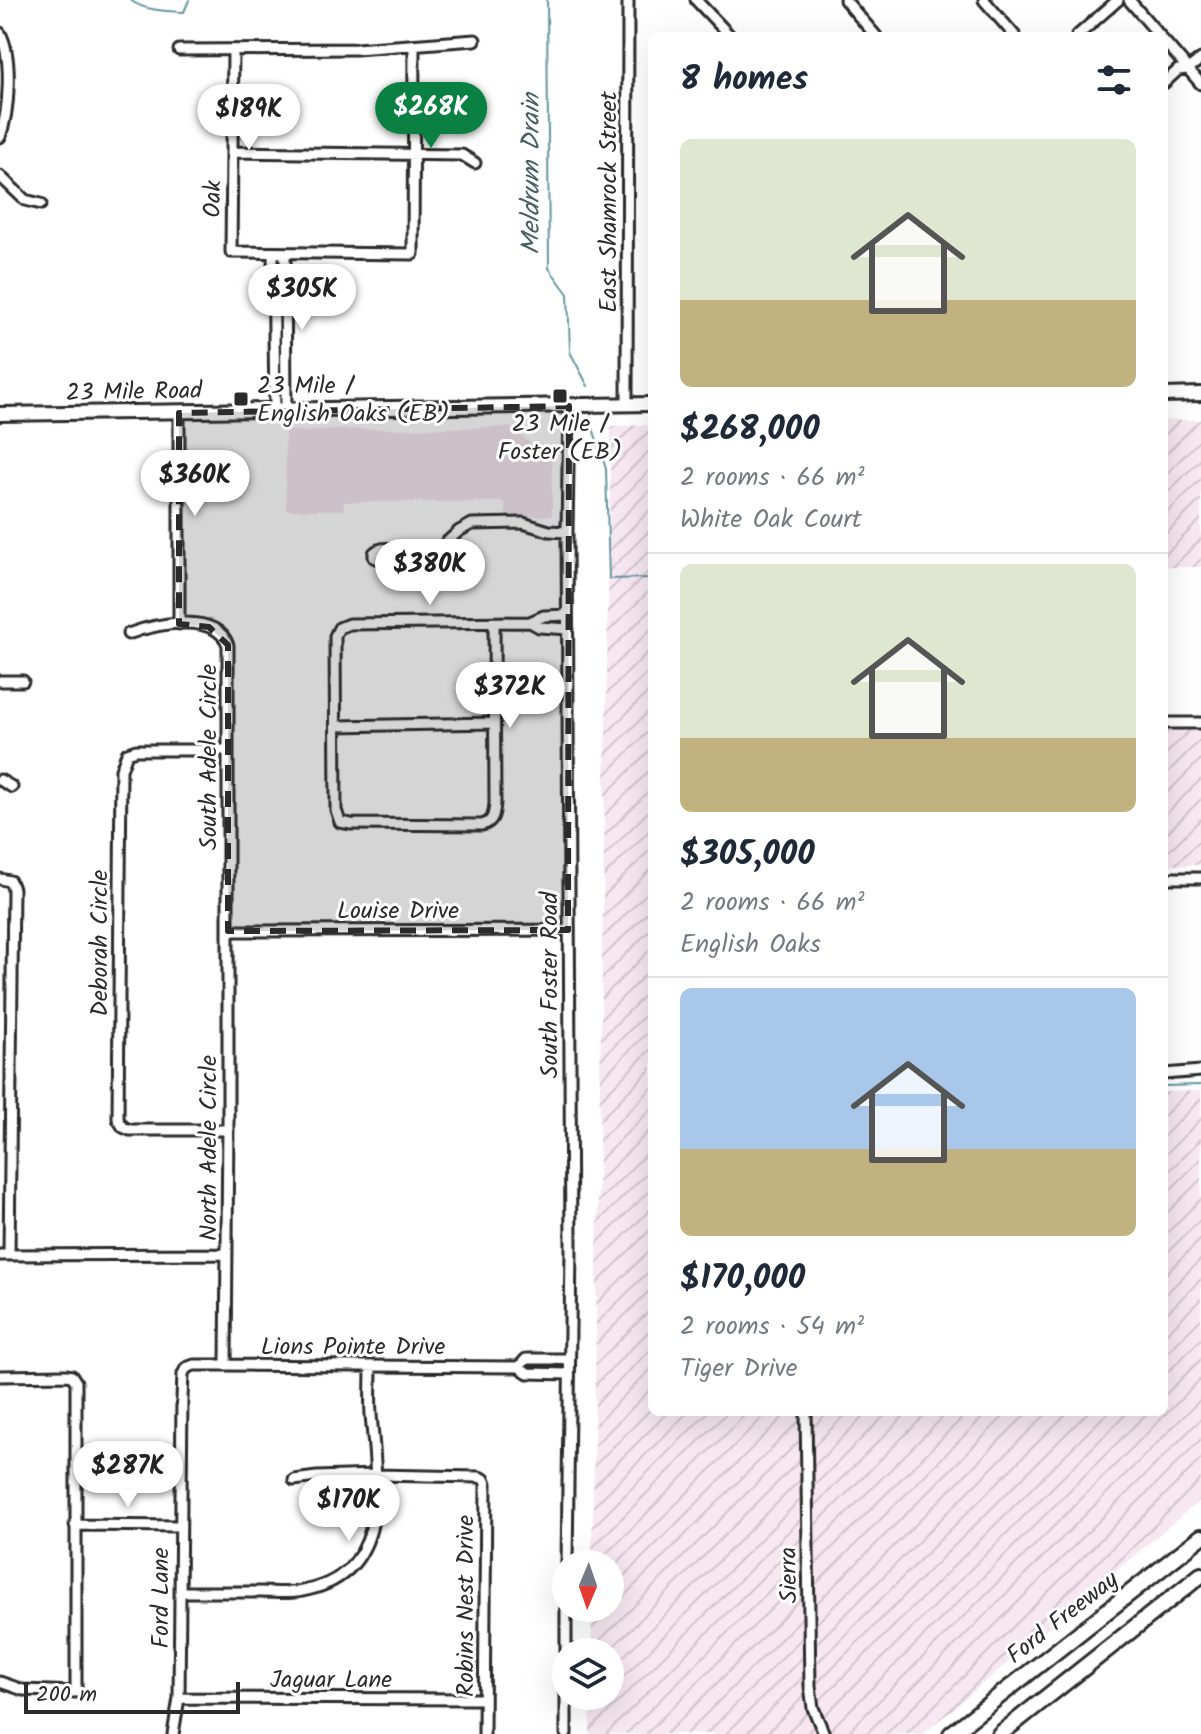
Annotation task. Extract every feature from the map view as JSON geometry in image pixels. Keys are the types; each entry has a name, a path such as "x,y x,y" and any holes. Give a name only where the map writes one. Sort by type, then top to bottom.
{"highway":[{"name":"Ford Freeway","path":"951,1734 1201,1537"},
{"path":"1000,1734 1201,1575"}],"main road":[{"path":"1168,395 1201,394"},
{"name":"23 Mile Road","path":"0,414 648,404"}],"street":[{"name":"East Shamrock Street","path":"627,405 628,0"},
{"path":"696,0 726,32"},
{"path":"845,0 873,32"},
{"path":"984,0 1012,32"},
{"path":"1082,32 1118,0"},
{"path":"1129,0 1157,32"},
{"path":"0,33 7,55 7,111 0,137"},
{"path":"179,50 356,49 475,40"},
{"path":"280,411 273,253 413,254 414,46"},
{"path":"1168,46 1201,84"},
{"name":"Oak","path":"233,51 231,252 273,253"},
{"path":"1168,79 1178,70 1188,69 1201,59"},
{"path":"233,152 462,155 475,163"},
{"path":"0,176 25,200 41,204"},
{"path":"280,411 285,253"},
{"name":"South Foster Road","path":"567,1550 571,1248 567,615 569,406"},
{"path":"179,413 179,624"},
{"path":"374,557 394,562 404,558 419,559 430,555 472,524 523,523 549,531 567,532"},
{"path":"494,623 493,818 482,825 340,822 336,810 335,636 339,628 349,624 530,622 544,616 567,615"},
{"path":"530,622 539,627 568,629"},
{"name":"South Adele Circle","path":"128,634 150,626 179,624 202,625 226,638 228,931"},
{"path":"0,681 23,681"},
{"path":"336,726 494,723"},
{"path":"1168,723 1201,723"},
{"name":"Deborah Circle","path":"227,750 136,750 127,753 122,763 118,1119 123,1127 130,1130 228,1130"},
{"path":"0,780 12,787"},
{"path":"1168,878 1201,878"},
{"path":"5,880 13,889 4,1255 227,1254"},
{"name":"Louise Drive","path":"228,931 568,930"},
{"name":"North Adele Circle","path":"226,1365 228,931"},
{"path":"1168,1074 1201,1071"},
{"path":"568,1359 526,1359 519,1367 528,1373 568,1374"},
{"name":"Lions Pointe Drive","path":"186,1368 194,1365 519,1367"},
{"path":"180,1592 295,1592 334,1581 357,1561 373,1527 375,1447 370,1403 371,1366"},
{"name":"Ford Lane","path":"173,1734 179,1698 182,1388 186,1368"},
{"path":"0,1376 66,1375 75,1378 76,1692 23,1690 0,1682"},
{"name":"Sierra","path":"806,1416 810,1686 813,1708 824,1734"},
{"path":"294,1480 375,1475"},
{"name":"Robins Nest Drive","path":"375,1475 479,1477 486,1483 484,1734"},
{"path":"75,1525 180,1526"},
{"name":"Jaguar Lane","path":"179,1698 484,1699"},
{"path":"566,1710 566,1734"}],"highlighted area":[{"path":"569,406 568,930 228,931 228,645 209,627 179,624 179,413"}],"shaded area":[{"path":"1168,420 1201,420 1201,567 1168,567"},
{"path":"648,425 648,1416 1168,1416 1168,1092 1201,1091 1201,1499 923,1734 590,1734 590,1710 624,1710 624,1638 591,1638 592,1622 624,1622 624,1550 592,1550 611,426"},
{"path":"510,427 552,461 552,516 506,517 505,502 344,502 343,510 286,510 285,430"},
{"path":"1201,723 1201,865 1168,865 1168,724"}],"waterway":[{"name":"Meldrum Drain","path":"130,0 149,8 184,12 189,0"},
{"name":"Meldrum Drain","path":"547,0 549,268 568,294 570,352 588,386"},
{"name":"Meldrum Drain","path":"591,422 606,469 609,579 648,578"},
{"name":"Meldrum Drain","path":"1168,1086 1201,1085"}],"place":[{"name":"23 Mile / Foster (EB)","path":"560,396"},
{"name":"23 Mile / English Oaks (EB)","path":"241,399"}]}
